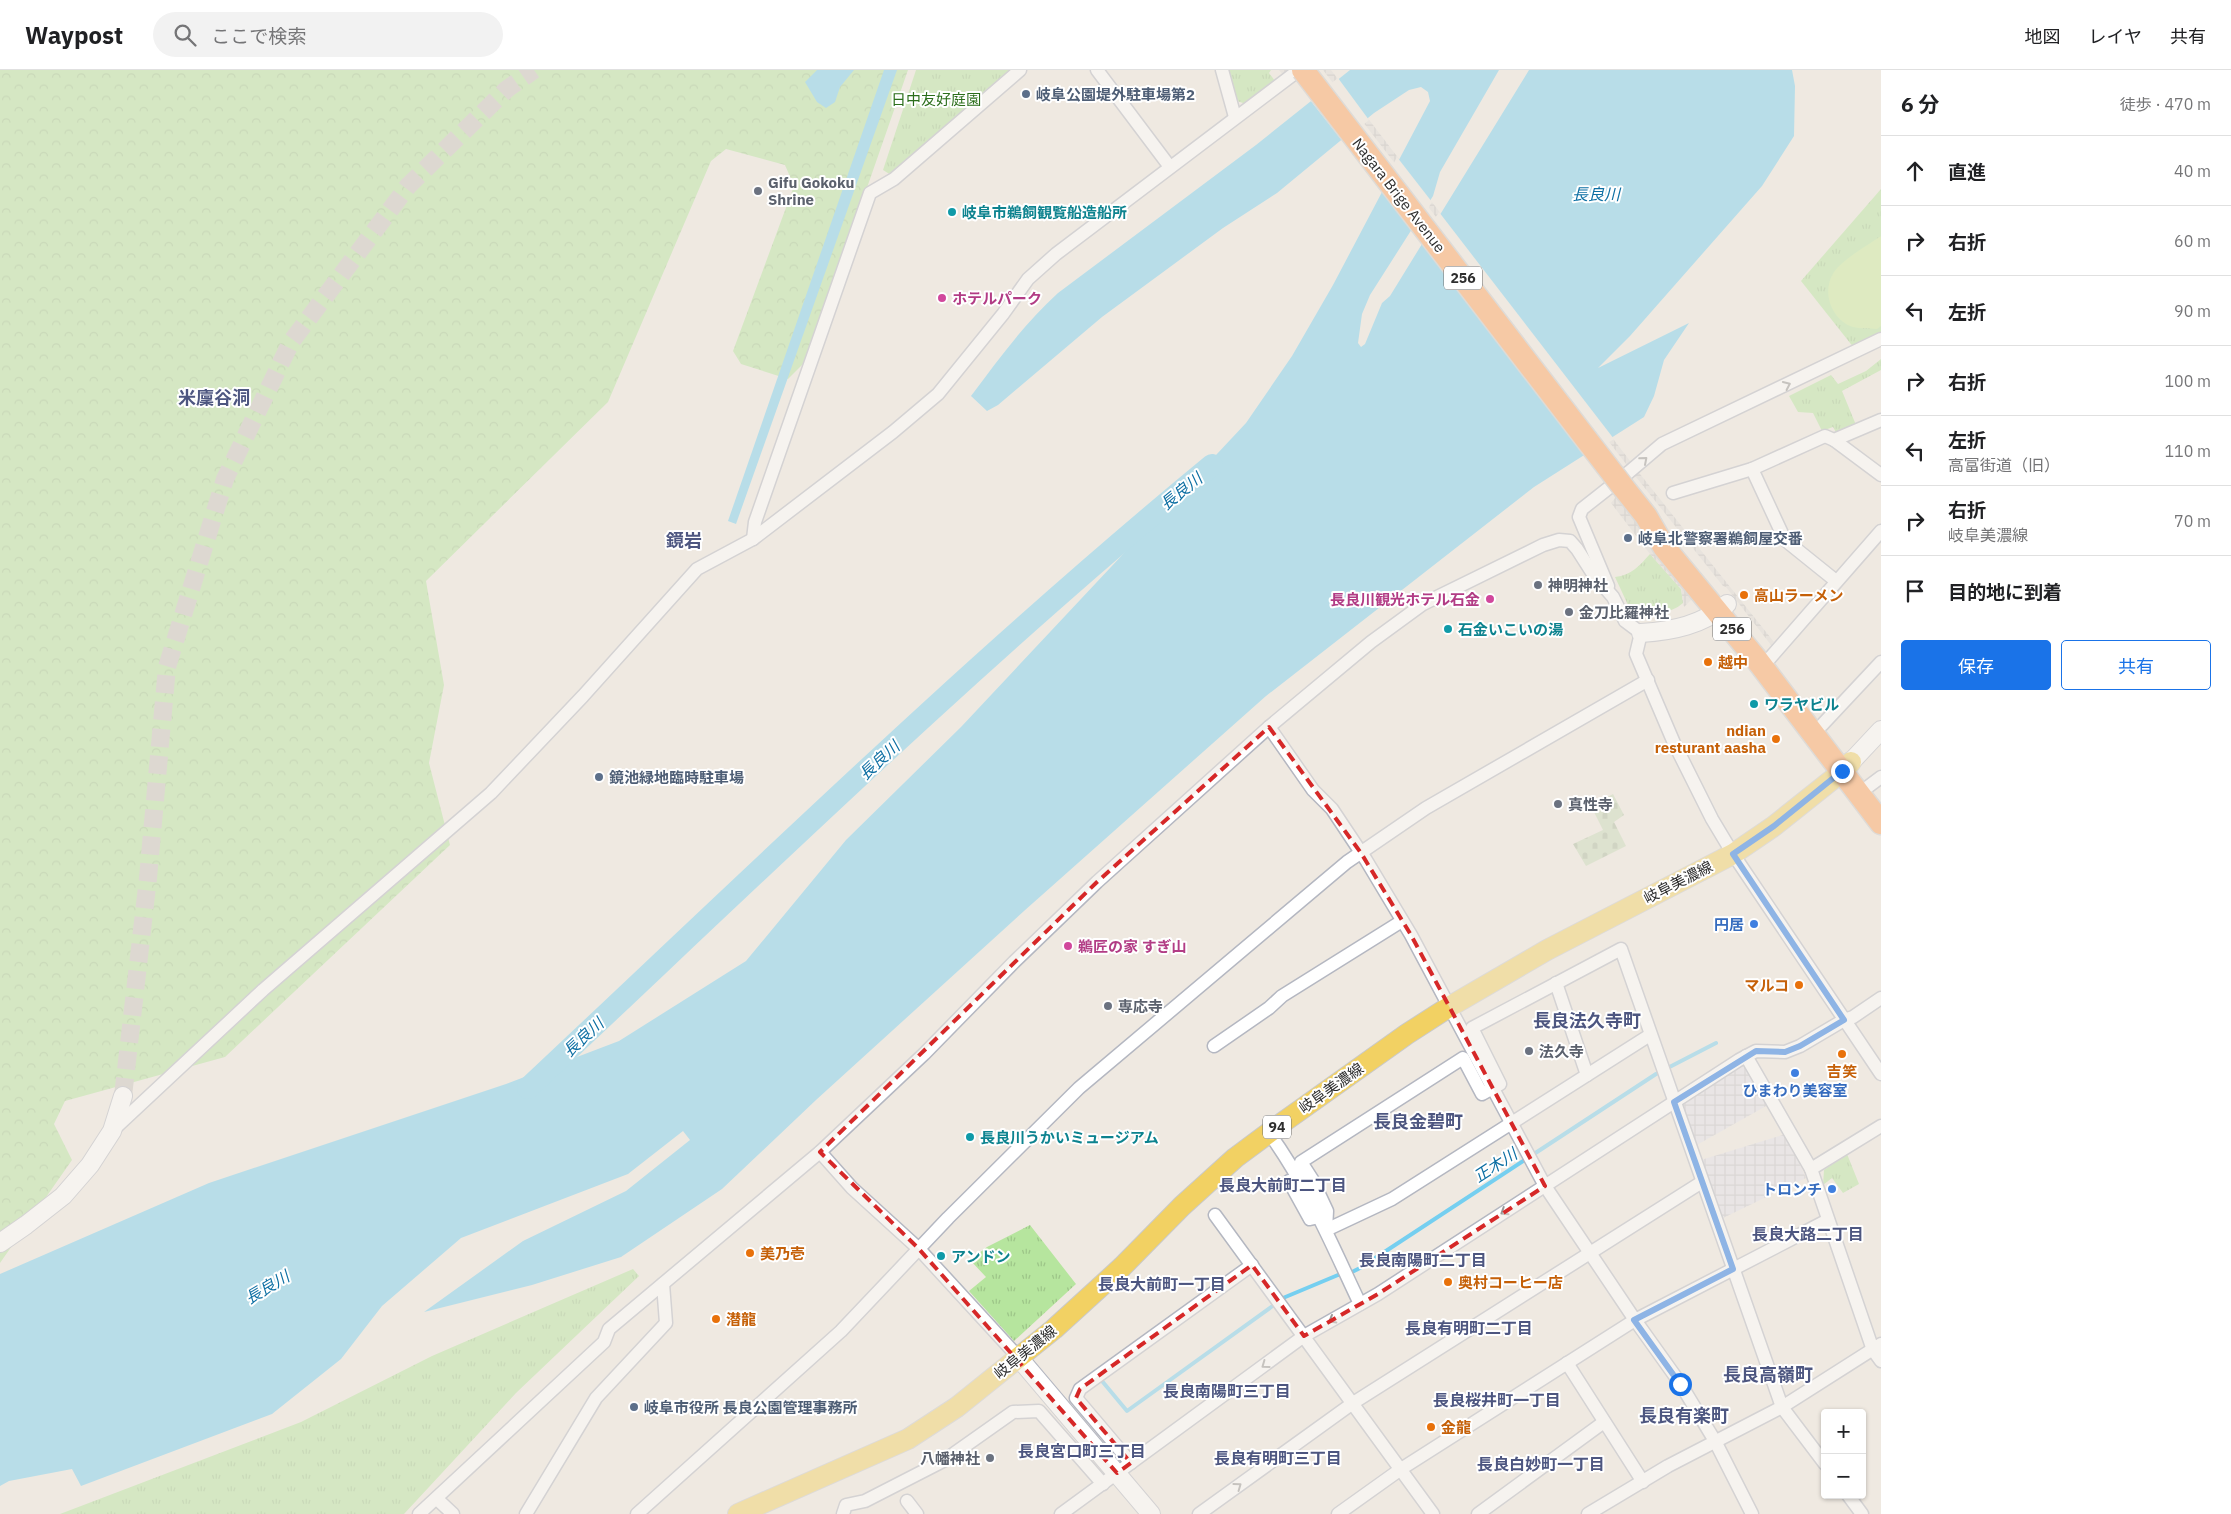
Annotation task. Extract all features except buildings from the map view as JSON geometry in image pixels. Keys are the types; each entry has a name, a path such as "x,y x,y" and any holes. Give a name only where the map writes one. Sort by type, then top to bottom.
{"highway":[{"name":"Nagara Brige Avenue","path":"1301,70 1620,486"},
{"name":"Nagara Brige Avenue","path":"1316,70 1620,486"},
{"name":"256","path":"1620,486 1722,608 1847,766 1877,788"},
{"name":"256","path":"1722,608 1770,658 1822,725 1881,823"}],"main road":[{"name":"岐阜美濃線","path":"738,1514 908,1438 957,1407 1054,1329 1122,1267 1182,1206 1235,1158 1269,1133 1407,1034 1449,1008 1556,945 1733,854 1774,826 1847,766"}],"street":[{"path":"753,539 755,522 870,194 894,179 1020,70"},
{"path":"1097,70 1170,167"},
{"path":"1222,70 1235,117"},
{"path":"0,1243 26,1226 63,1196 90,1165 112,1131 263,990 491,793 583,696 697,569 753,539 893,432 938,394 1003,314 1028,279 1056,254 1235,117 1301,70"},
{"path":"1722,608 1703,621 1662,632 1641,633 1630,627 1613,597 1579,517 1582,509 1620,486 1662,444 1881,339"},
{"path":"1834,440 1881,420"},
{"path":"1673,493 1752,469 1825,436 1834,440 1881,475"},
{"path":"1752,469 1785,540 1836,581"},
{"path":"1770,658 1881,531"},
{"path":"419,1514 604,1342 609,1329 820,1152 924,1054 1014,962 1090,889 1269,727 1371,642 1423,604 1543,545 1559,540 1570,541 1593,574 1613,597"},
{"path":"1641,633 1636,654 1674,743 1712,818 1733,854 1881,1074"},
{"path":"1822,725 1881,662"},
{"path":"637,1514 841,1332 919,1249 1079,1088 1347,862 1435,802 1648,680"},
{"path":"1269,727 1313,790 1332,809 1361,853 1402,921 1545,1186 1634,1320 1680,1384 1715,1441 1752,1514"},
{"path":"1847,766 1881,730"},
{"path":"1214,1046 1269,1008 1282,996 1402,921"},
{"path":"1326,1230 1327,1211 1312,1179 1301,1162 1463,1058 1482,1094 1500,1084 1472,1028 1621,949 1782,1407 1821,1459"},
{"path":"1556,983 1587,1075"},
{"path":"1061,1514 1304,1336 1360,1304 1746,1056 1756,1051 1785,1052 1800,1046 1844,1020 1853,1017 1881,998"},
{"path":"1326,1230 1392,1199 1650,1035"},
{"path":"1588,1514 1715,1441 1782,1407 1878,1352 1828,1220 1811,1169 1746,1056"},
{"path":"112,1131 122,1096"},
{"path":"1811,1169 1881,1126"},
{"path":"1269,1133 1302,1183 1360,1304"},
{"path":"820,1152 852,1188 919,1249 1124,1468"},
{"path":"1289,1181 1310,1219 1319,1217"},
{"path":"1198,1514 1353,1403 1589,1251 1702,1182"},
{"path":"1215,1215 1433,1514"},
{"path":"1338,1514 1401,1469 1634,1320 1828,1220"},
{"path":"1151,1514 1124,1468 1076,1398 1080,1389 1252,1265"},
{"path":"526,1514 596,1398 666,1324 663,1284"},
{"path":"1567,1363 1642,1482"},
{"path":"843,1514 846,1505 865,1501 945,1460 1013,1412 1039,1412 1103,1484"},
{"path":"1478,1514 1604,1422"},
{"path":"437,1498 453,1514"},
{"path":"1851,1499 1862,1514"},
{"path":"907,1502 916,1514"}],"highlighted area":[{"path":"1269,727 1361,853 1411,935 1545,1186 1378,1294 1304,1336 1252,1265 1080,1389 1076,1398 1131,1463 1117,1473 919,1249 820,1152 1097,882"}],"shaded area":[{"path":"1279,70 1296,70 1692,593 1691,600 1684,607 1681,589 1650,554 1611,503 1615,498 1614,493 1289,71 1283,75"},
{"path":"1323,70 1331,70 1640,474 1774,642 1771,645 1636,477"},
{"path":"1744,1065 1768,1105 1695,1146 1680,1107"},
{"path":"1786,1134 1806,1178 1721,1219 1701,1160"}],"green space":[{"path":"0,70 908,70 807,360 788,379 741,364 733,351 794,186 785,165 726,149 711,161 608,402 426,581 444,685 429,763 450,845 225,1057 65,1101 54,1124 72,1160 0,1263"},
{"name":"日中友好庭園","path":"916,70 1012,70 891,175 883,170"},
{"path":"1227,70 1271,70 1269,73 1275,81 1246,104 1237,101"},
{"path":"1881,189 1881,334 1854,348 1801,281"},
{"path":"1881,236 1881,326 1877,329 1853,327 1839,318 1830,304 1828,288 1830,280 1843,262"},
{"path":"1881,359 1881,370 1842,391 1856,425 1837,434 1833,427 1822,431 1813,413 1798,412 1789,396 1831,375 1838,384 1866,371"},
{"path":"1650,554 1681,589 1683,603 1671,610 1663,611 1649,608 1649,613 1639,614 1628,605 1615,577 1631,572"},
{"path":"1613,794 1624,815 1614,822 1626,846 1586,866 1573,844 1603,830 1591,806"},
{"path":"1847,1154 1859,1184 1843,1193 1832,1178 1823,1185 1824,1170"},
{"path":"1030,1225 1076,1284 1014,1341 969,1291 986,1277 970,1260 987,1247"},
{"path":"633,1269 639,1276 516,1393 404,1514 60,1514 301,1422 432,1356"}],"water":[{"path":"817,70 854,70 840,87 835,102 826,108 817,102 805,82"},
{"path":"884,70 897,70 736,524 728,521"},
{"name":"長良川","path":"1350,70 1499,70 1440,172 1433,196 1370,295 1362,314 1358,343 1361,347 1365,344 1382,303 1390,296 1529,70 1792,70 1795,86 1794,136 1762,186 1630,336 1598,368 1689,323 1664,360 1654,396 1644,417 1534,487 1266,696 1024,911 816,1100 722,1189 621,1257 532,1285 424,1312 523,1241 626,1191 690,1140 683,1131 628,1174 461,1238 382,1306 341,1359 272,1414 81,1486 72,1469 9,1481 0,1486 0,1274 209,1183 506,1084 619,1041 746,961 846,840 961,727 1246,423 1292,356 1333,285 1430,101 1428,92 1421,87 1409,90 1374,113 1277,193 1223,228 1102,317 998,405 987,411 971,396 1001,356 1058,293 1256,145"}],"pier":[{"path":"1338,78 1369,120 1343,142 1310,100"},
{"path":"1397,157 1432,202 1413,232 1380,189"},
{"path":"1439,212 1614,439 1586,457 1420,242"}],"waterway":[{"name":"長良川","path":"528,1088 950,693 1036,615 1212,465"},
{"name":"正木川","path":"1283,1298 1360,1268 1656,1074 1716,1043"},
{"name":"正木川","path":"1102,1381 1127,1411 1274,1305"}],"tunnel":[{"path":"123,1096 148,878 167,667 225,479 291,342 408,186 507,89 534,70"}],"place":[{"name":"岐阜公園堤外駐車場第2","path":"1026,94"},
{"name":"Gifu Gokoku Shrine","path":"758,191"},
{"name":"岐阜市鵜飼観覧船造船所","path":"952,212"},
{"name":"ホテルパーク","path":"942,298"},
{"name":"岐阜北警察署鵜飼屋交番","path":"1628,538"},
{"name":"神明神社","path":"1538,585"},
{"name":"高山ラーメン","path":"1744,595"},
{"name":"長良川観光ホテル石金","path":"1490,599"},
{"name":"金刀比羅神社","path":"1569,612"},
{"name":"石金いこいの湯","path":"1448,629"},
{"name":"越中","path":"1708,662"},
{"name":"ワラヤビル","path":"1754,704"},
{"name":"ndian resturant aasha","path":"1776,739"},
{"name":"鏡池緑地臨時駐車場","path":"599,777"},
{"name":"真性寺","path":"1558,804"},
{"name":"円居","path":"1754,924"},
{"name":"鵜匠の家 すぎ山","path":"1068,946"},
{"name":"マルコ","path":"1799,985"},
{"name":"専応寺","path":"1108,1006"},
{"name":"法久寺","path":"1529,1051"},
{"name":"吉笑","path":"1842,1054"},
{"name":"ひまわり美容室","path":"1795,1073"},
{"name":"長良川うかいミュージアム","path":"970,1137"},
{"name":"トロンチ","path":"1832,1189"},
{"name":"美乃壱","path":"750,1253"},
{"name":"アンドン","path":"941,1256"},
{"name":"奥村コーヒー店","path":"1448,1282"},
{"name":"潜龍","path":"716,1319"},
{"name":"岐阜市役所 長良公園管理事務所","path":"634,1407"},
{"name":"金龍","path":"1431,1427"},
{"name":"八幡神社","path":"990,1458"}],"district":[{"name":"米廩谷洞","path":"214,397"},
{"name":"鏡岩","path":"684,540"},
{"name":"長良法久寺町","path":"1587,1020"},
{"name":"長良金碧町","path":"1418,1121"},
{"name":"長良大前町二丁目","path":"1283,1185"},
{"name":"長良大路二丁目","path":"1808,1234"},
{"name":"長良南陽町二丁目","path":"1423,1260"},
{"name":"長良大前町一丁目","path":"1162,1284"},
{"name":"長良有明町二丁目","path":"1469,1328"},
{"name":"長良高嶺町","path":"1768,1374"},
{"name":"長良南陽町三丁目","path":"1227,1391"},
{"name":"長良桜井町一丁目","path":"1497,1400"},
{"name":"長良有楽町","path":"1684,1415"},
{"name":"長良宮口町三丁目","path":"1082,1451"},
{"name":"長良有明町三丁目","path":"1278,1458"},
{"name":"長良白妙町一丁目","path":"1541,1464"}],"route":[{"path":"1680,1384 1634,1320 1733,1269 1674,1102 1756,1051 1785,1052 1800,1046 1844,1020 1733,854 1774,826 1842,771"}]}
